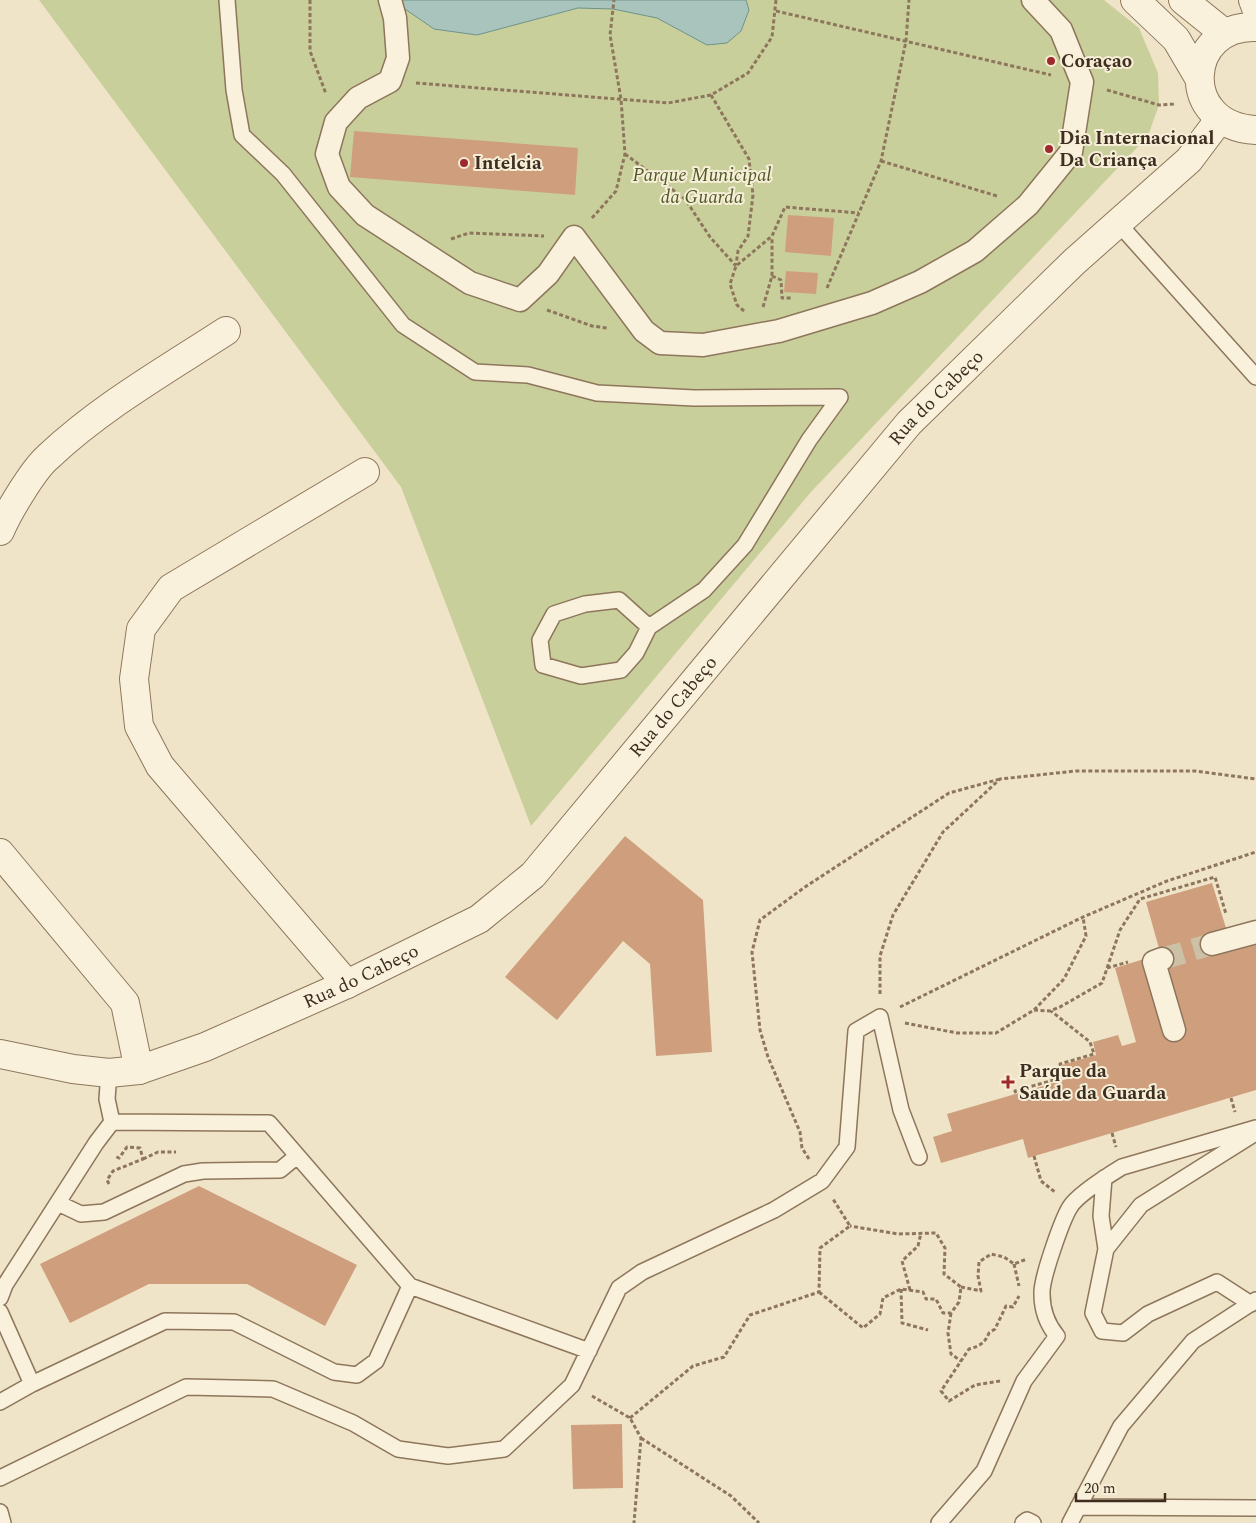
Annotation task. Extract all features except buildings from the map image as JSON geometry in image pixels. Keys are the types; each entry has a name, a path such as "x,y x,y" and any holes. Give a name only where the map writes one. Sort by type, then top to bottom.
{"street":[{"path":"390,0 395,18 398,58 390,81 358,98 336,122 327,154 339,187 365,215 470,283 520,300 548,274 574,237 644,331 660,343 703,345 748,326 779,331 822,308 872,303 920,282 975,251 1028,205 1071,152 1082,82 1061,30 1033,0"},
{"path":"1135,0 1176,39 1208,100 1236,128 1256,130"},
{"path":"1183,0 1224,33"},
{"path":"1213,0 1224,33"},
{"path":"1253,0 1256,8"},
{"path":"1208,100 1205,52 1224,33 1243,26 1256,27"},
{"name":"Rua do Cabeço","path":"0,1054 73,1069 109,1073 139,1070 205,1047 347,984 479,919 533,875 910,424 1074,262 1189,160 1208,100"},
{"path":"0,531 7,514 46,458 117,402 226,331"},
{"path":"347,984 160,766 139,726 134,679 142,629 171,588 365,472"},
{"path":"0,853 125,1003 139,1070"},
{"path":"1212,944 1256,932"},
{"path":"1162,959 1154,962 1174,1030"}],"lane":[{"path":"227,0 233,81 242,135 283,174 403,325 467,367 475,372 528,376 597,393 694,398 840,397 809,440 745,544 704,590 649,627 636,653 621,670 581,676 543,665 540,640 554,614 585,604 619,600 649,627"},
{"path":"1118,223 1256,377"},
{"path":"0,1478 186,1387 273,1389 353,1423 398,1449 448,1456 504,1449 572,1384 619,1288 642,1272 774,1210 822,1181 847,1147 856,1031 880,1018 901,1110 919,1157"},
{"path":"0,1298 5,1285 112,1122 108,1099 109,1073"},
{"path":"112,1122 269,1123 410,1286 589,1351"},
{"path":"939,1523 984,1471 1024,1381 1057,1336 1047,1323 1042,1293 1056,1240 1071,1206 1104,1178 1122,1167 1256,1128"},
{"path":"1106,1249 1141,1205 1256,1132"},
{"path":"58,1203 80,1214 104,1212 184,1174 203,1171 280,1170 297,1156"},
{"path":"1070,1523 1121,1426 1193,1341 1253,1302 1217,1282 1148,1314 1123,1333 1102,1331 1093,1314 1106,1249 1100,1216 1104,1178"},
{"path":"0,1402 32,1384 165,1321 234,1322 334,1372 357,1375 376,1362 410,1286"},
{"path":"0,1312 32,1384"},
{"path":"1078,1507 1256,1508"},
{"path":"0,1512 3,1523"},
{"path":"1023,1523 1026,1520 1033,1523"}],"path":[{"path":"310,0 310,51 336,122"},
{"path":"420,250 469,233 574,237 616,191 625,154 621,99 610,35 614,0"},
{"path":"390,81 668,102 710,95 748,73 772,37 776,0"},
{"path":"772,276 781,280 782,298 822,308 881,161 906,41 909,0"},
{"path":"776,11 1082,82 1159,105 1208,100"},
{"path":"710,95 750,159 753,195 748,236 738,250 736,266 730,284 737,305 748,326 764,306 772,276 772,236 785,207 859,213"},
{"path":"625,154 685,198 710,237 736,266"},
{"path":"881,161 1028,205"},
{"path":"736,266 772,236"},
{"path":"520,300 592,326 644,331"},
{"path":"850,1226 802,1148 800,1132 768,1057 760,1030 752,952 760,920 805,887 950,794 1000,779 1096,771 1195,772 1256,780"},
{"path":"880,1018 880,956 893,914 943,832 1000,779"},
{"path":"880,1018 1083,917 1167,881 1256,852"},
{"path":"1034,1010 1050,1011 1102,983 1120,930 1140,899 1215,877 1229,924"},
{"path":"880,1018 957,1033 996,1033 1034,1010 1064,979 1086,936 1083,917"},
{"path":"1106,968 1129,962"},
{"path":"1016,1093 1064,1077 1060,1064 1094,1054 1090,1042 1050,1011"},
{"path":"1034,1156 1042,1181"},
{"path":"819,1292 820,1248 850,1226 898,1234 936,1233 945,1248 944,1274 961,1287 981,1291 978,1276 979,1262 991,1254 1004,1257 1014,1264 1020,1294 1013,1307 1006,1306 996,1329 989,1332 986,1340 979,1346 968,1349 941,1391 949,1401 975,1386 998,1381 1024,1381"},
{"path":"910,1290 902,1260 918,1246 922,1233"},
{"path":"1014,1264 1026,1260 1043,1236 1056,1240"},
{"path":"961,1287 959,1302 951,1314 948,1332 951,1354 961,1362"},
{"path":"819,1292 864,1328 880,1314 883,1298 901,1289 923,1292 926,1299 936,1299 943,1314 951,1314"},
{"path":"901,1289 902,1323 928,1330"},
{"path":"630,1418 693,1366 724,1357 750,1315 819,1292"},
{"path":"572,1384 630,1418 641,1438 731,1496 759,1523"},
{"path":"634,1523 641,1438"}],"green space":[{"name":"Parque Municipal da Guarda","path":"39,0 1104,0 1139,28 1158,73 1159,105 1148,136 811,492 531,826 401,487"}],"water":[{"path":"400,0 746,0 749,10 741,31 727,43 707,45 657,18 613,9 578,8 477,35 434,29 402,7"}],"tunnel":[{"path":"1162,959 1212,944"}],"place":[{"name":"Coraçao","path":"1051,61"},
{"name":"Dia Internacional Da Criança","path":"1049,149"},
{"name":"Intelcia","path":"464,163"},
{"name":"Parque da Saúde da Guarda","path":"1008,1082"}]}
